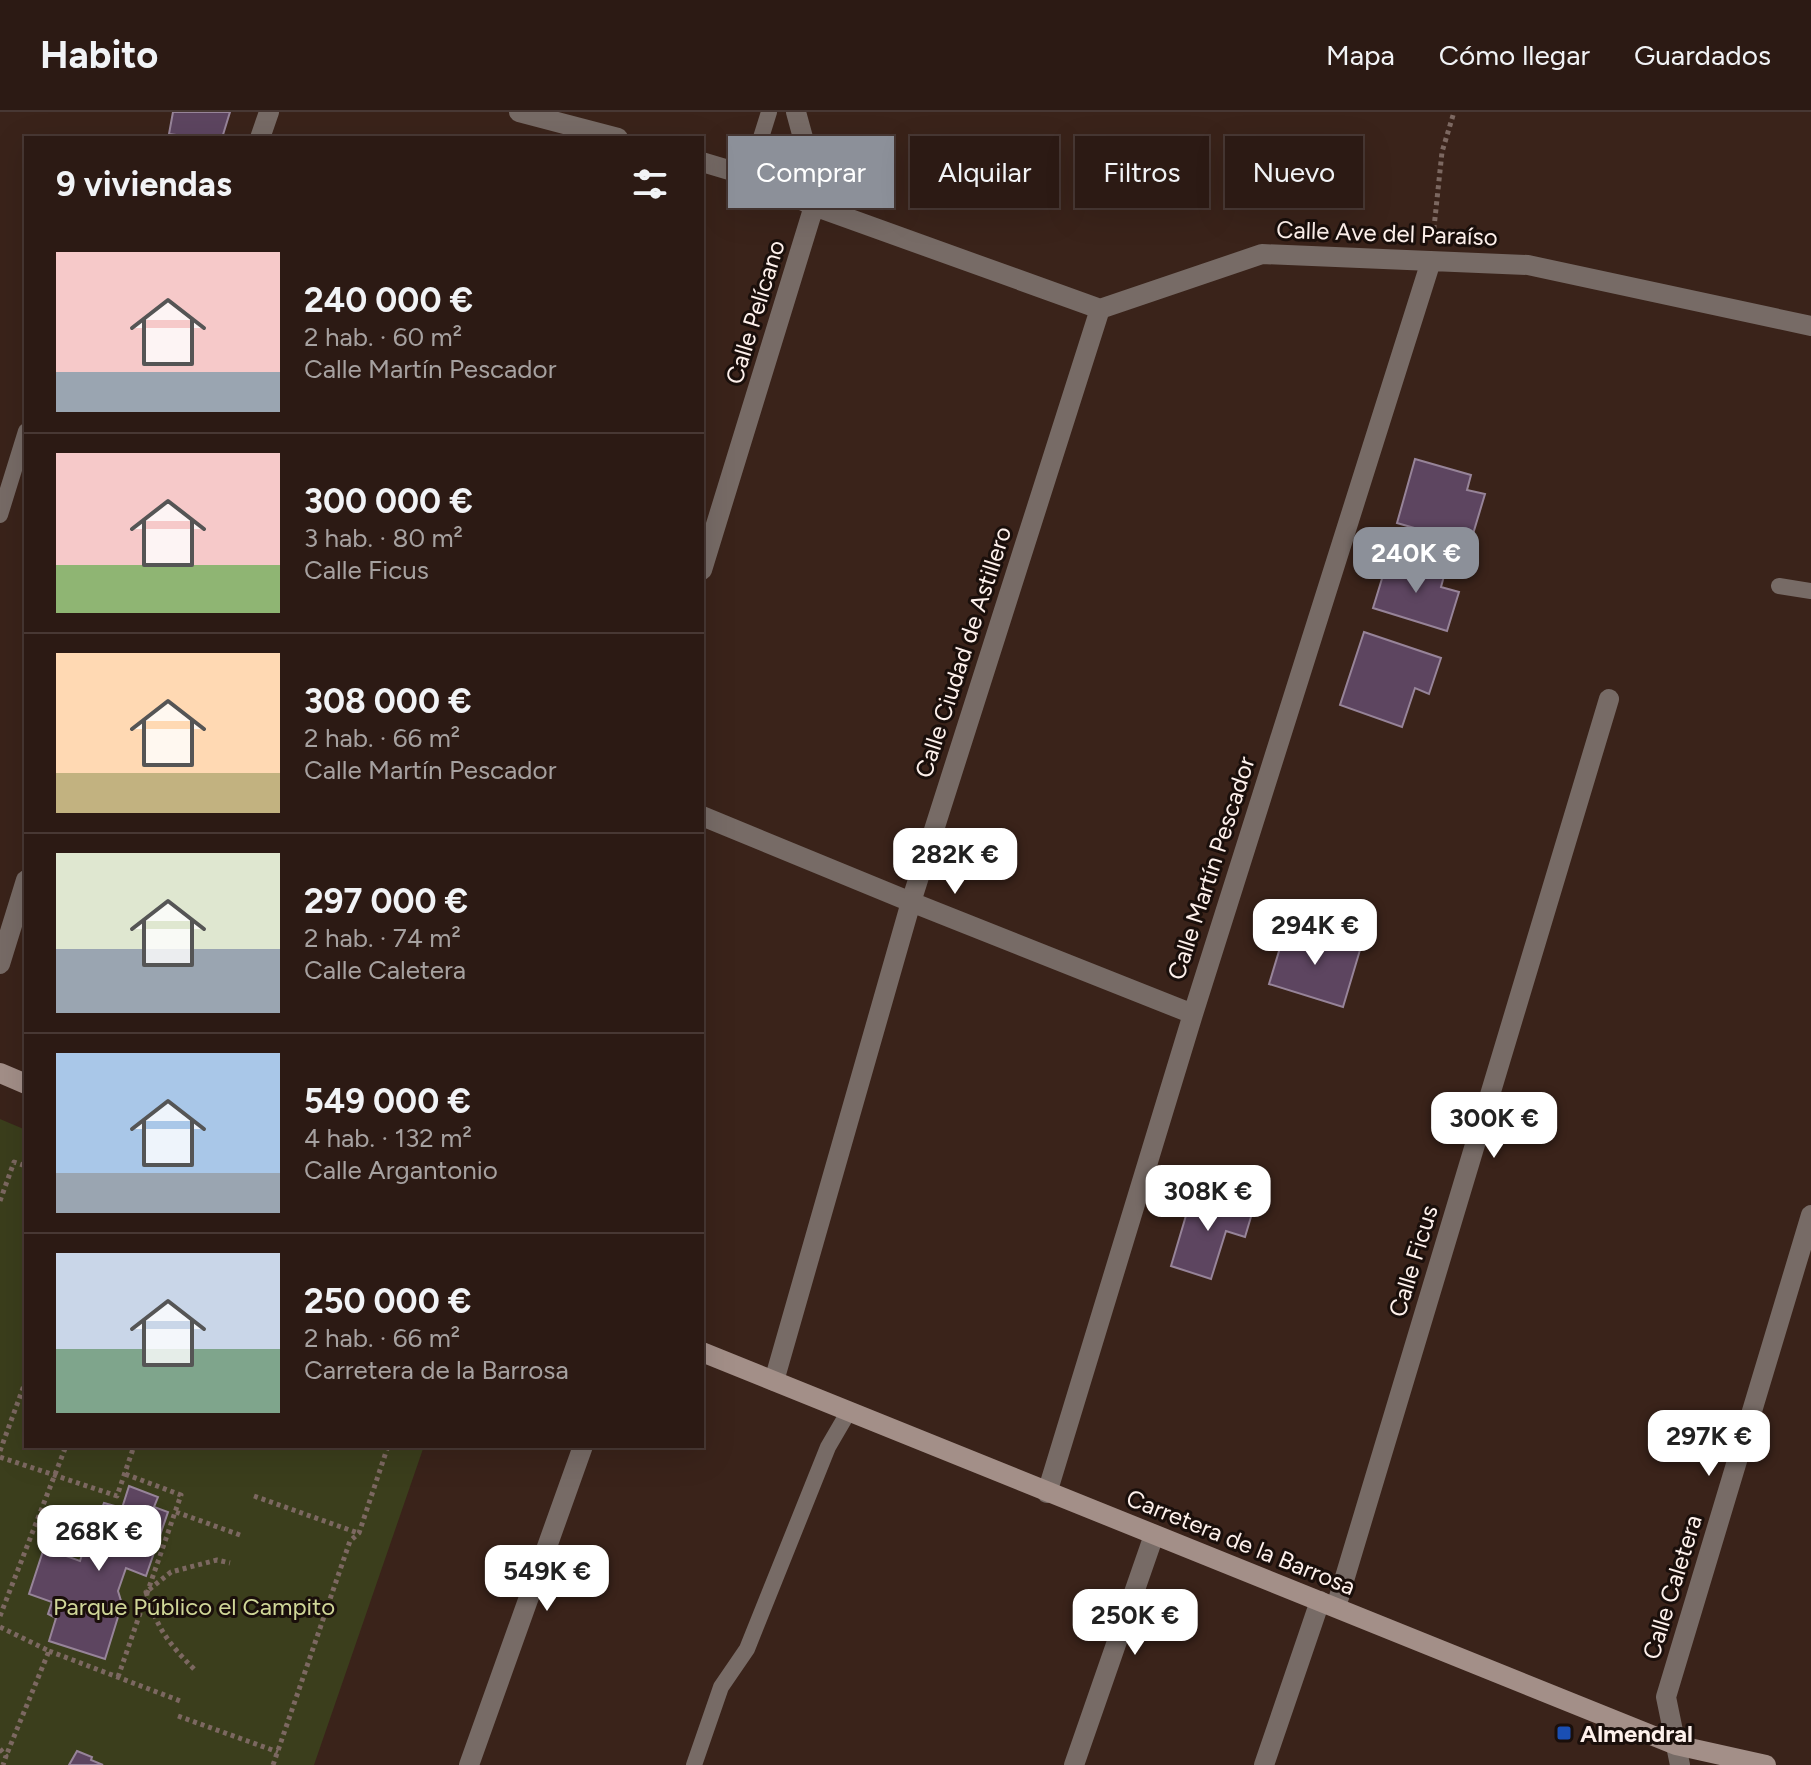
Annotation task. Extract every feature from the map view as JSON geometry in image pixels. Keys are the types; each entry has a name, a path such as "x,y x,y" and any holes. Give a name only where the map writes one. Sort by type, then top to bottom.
{"street":[{"path":"261,136 269,112"},
{"path":"519,112 610,136"},
{"path":"796,112 803,136"},
{"path":"704,163 728,170"},
{"name":"Calle Pelícano","path":"704,564 813,208"},
{"path":"820,208 1100,309"},
{"name":"Calle Ave del Paraíso","path":"1100,309 1262,254 1528,265 1811,326"},
{"name":"Calle Martín Pescador","path":"1047,1493 1193,1014 1431,261"},
{"name":"Calle Ciudad de Astillero","path":"774,1381 911,902 1100,309"},
{"name":"Calle Ficus","path":"1264,1765 1328,1604 1609,699"},
{"path":"704,817 1193,1014"},
{"path":"0,964 24,886"},
{"path":"0,1073 24,1083"},
{"name":"Calle Caletera","path":"1678,1755 1666,1697 1811,1215"},
{"name":"Carretera de la Barrosa","path":"704,1353 1328,1604 1678,1755 1766,1765"},
{"path":"469,1765 582,1448"},
{"path":"1074,1765 1154,1535"}],"lane":[{"path":"762,136 769,112"},
{"path":"0,515 24,437"},
{"path":"1779,586 1811,591"},
{"path":"694,1765 721,1687 747,1649 828,1447 849,1411"}],"path":[{"path":"1431,261 1442,152 1454,112"},
{"path":"0,1201 14,1162 24,1165"},
{"path":"1,1448 24,1385"},
{"path":"0,1616 65,1448"},
{"path":"0,1457 117,1496 133,1448"},
{"path":"273,1765 350,1541 359,1533 387,1448"},
{"path":"118,1677 181,1495 125,1474"},
{"path":"254,1496 359,1533"},
{"path":"176,1512 240,1535"},
{"path":"146,1592 171,1572 217,1560 230,1563"},
{"path":"146,1592 157,1624 173,1648 194,1669"},
{"path":"0,1627 49,1651 183,1702"},
{"path":"3,1765 49,1651"},
{"path":"178,1716 278,1752"},
{"path":"0,1749 6,1756"}],"green space":[{"name":"Parque Público el Campito","path":"0,1119 24,1129 24,1448 423,1448 314,1765 0,1765"}],"building":[{"path":"173,112 230,112 223,136 169,134"},
{"path":"1415,459 1471,475 1467,490 1485,494 1470,544 1397,523"},
{"path":"1388,559 1444,576 1441,587 1459,592 1447,631 1373,608"},
{"path":"1364,632 1441,658 1429,694 1415,688 1402,727 1340,705"},
{"path":"1286,928 1360,950 1343,1007 1269,984"},
{"path":"1193,1192 1253,1210 1245,1237 1226,1231 1211,1279 1171,1266"},
{"path":"129,1486 158,1497 154,1507 168,1512 146,1576 126,1568 118,1591 122,1604 105,1659 49,1641 56,1618 48,1614 52,1602 29,1594 44,1548 80,1561 104,1503 122,1508"},
{"path":"77,1751 92,1757 91,1760 103,1765 69,1765"}],"place":[{"name":"Almendral","path":"1564,1733"}]}
